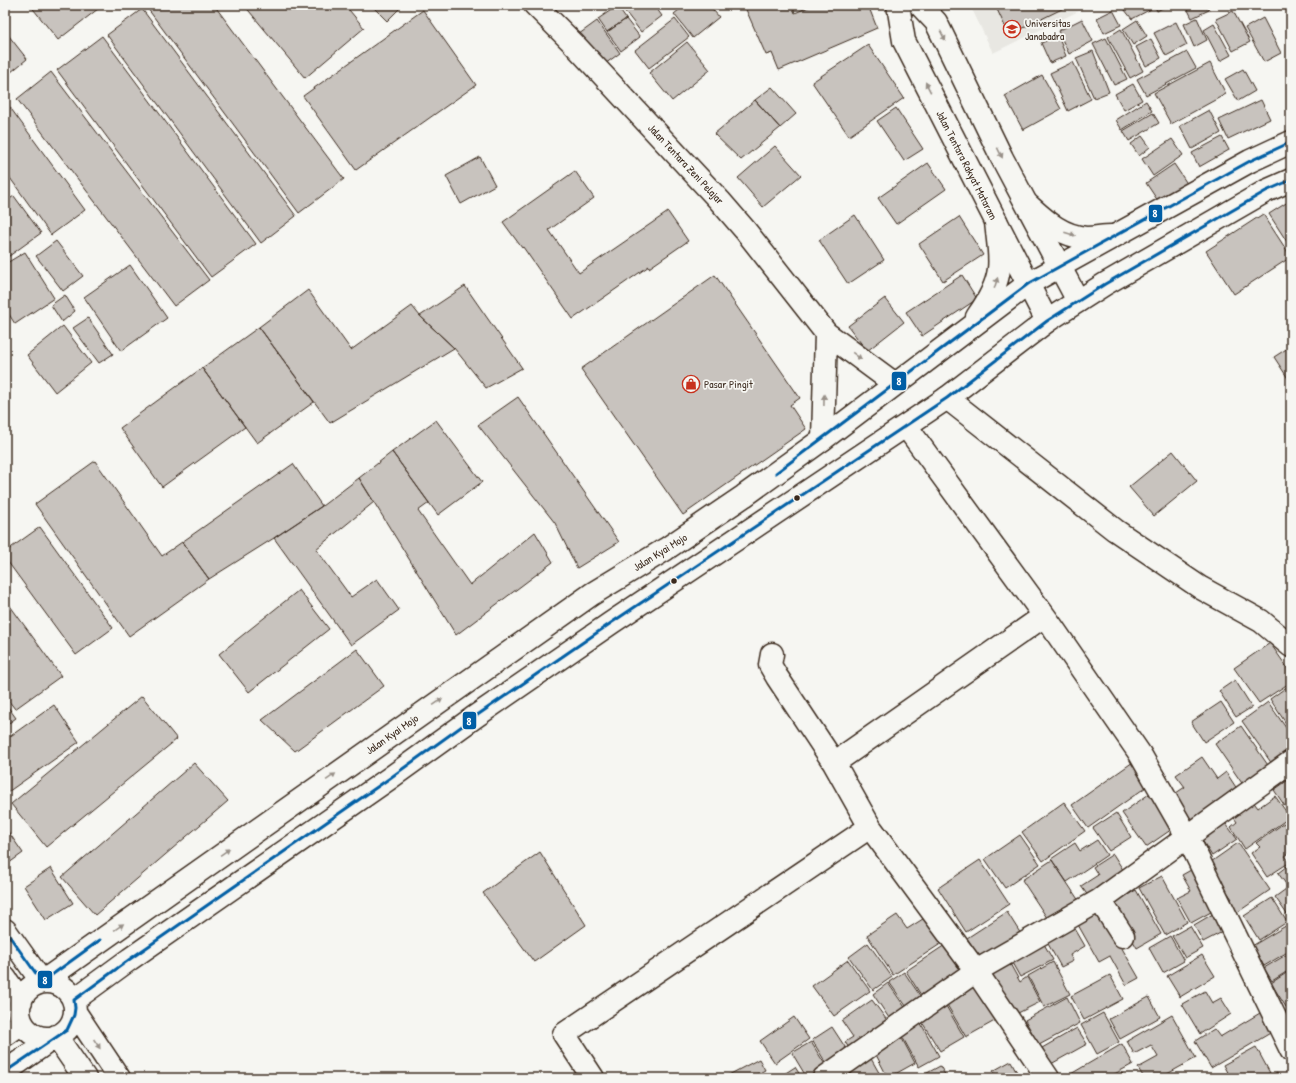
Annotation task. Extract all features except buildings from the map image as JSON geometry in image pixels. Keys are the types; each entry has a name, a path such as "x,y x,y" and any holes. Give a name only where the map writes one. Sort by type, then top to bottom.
{"street":[{"name":"Jalan Tentara Zeni Pelajar","path":"535,5 579,49 720,201 745,230 826,333 895,384"},
{"name":"Jalan Tentara Rakyat Mataram","path":"898,5 904,41 1046,321"},
{"path":"920,5 936,22 1002,158 1078,301"},
{"name":"Jalan Kyai Mojo","path":"42,982 592,594 666,549 705,523 823,439 1028,284 1250,161 1291,142"},
{"path":"5,1072 56,1036 67,1030 72,1023 74,1006 130,959 390,778 476,716 947,398 1046,321 1105,284 1266,192 1291,180"},
{"path":"1027,204 1049,224 1074,236 1087,238 1116,235"},
{"path":"970,328 987,303 996,284 1000,268 996,221"},
{"path":"823,439 826,333"},
{"path":"947,398 1115,530 1201,588 1261,621 1291,646"},
{"path":"906,426 1044,616 1140,754 1187,836 1289,1042"},
{"path":"834,763 1044,616"},
{"path":"772,654 770,665 834,763 870,827 976,971 1048,1078"},
{"path":"456,689 476,716"},
{"path":"824,1078 976,971 1100,900 1291,762"},
{"path":"593,1078 564,1034 870,827"},
{"path":"1100,900 1123,936"},
{"path":"5,930 42,982"},
{"path":"5,978 21,1001"},
{"path":"56,1036 43,1038 35,1035 22,1023 20,1014 23,996 29,989 42,982 56,984 65,988 74,1006 119,1078"},
{"path":"5,1035 22,1023"},
{"path":"56,1036 84,1078"}],"shaded area":[{"name":"Universitas Janabadra","path":"970,5 1091,5 993,53"}],"transit line":[{"name":"8","path":"776,473 1028,284 1250,161 1291,142"},
{"name":"8","path":"5,1072 67,1030 74,1015 74,1000 476,716 611,623 947,398 1047,321 1105,284 1266,191 1291,180"},
{"name":"8","path":"5,930 42,982 100,940"}],"place":[{"name":"Universitas Janabadra","path":"1012,29"},
{"name":"Pasar Pingit","path":"691,384"}]}
